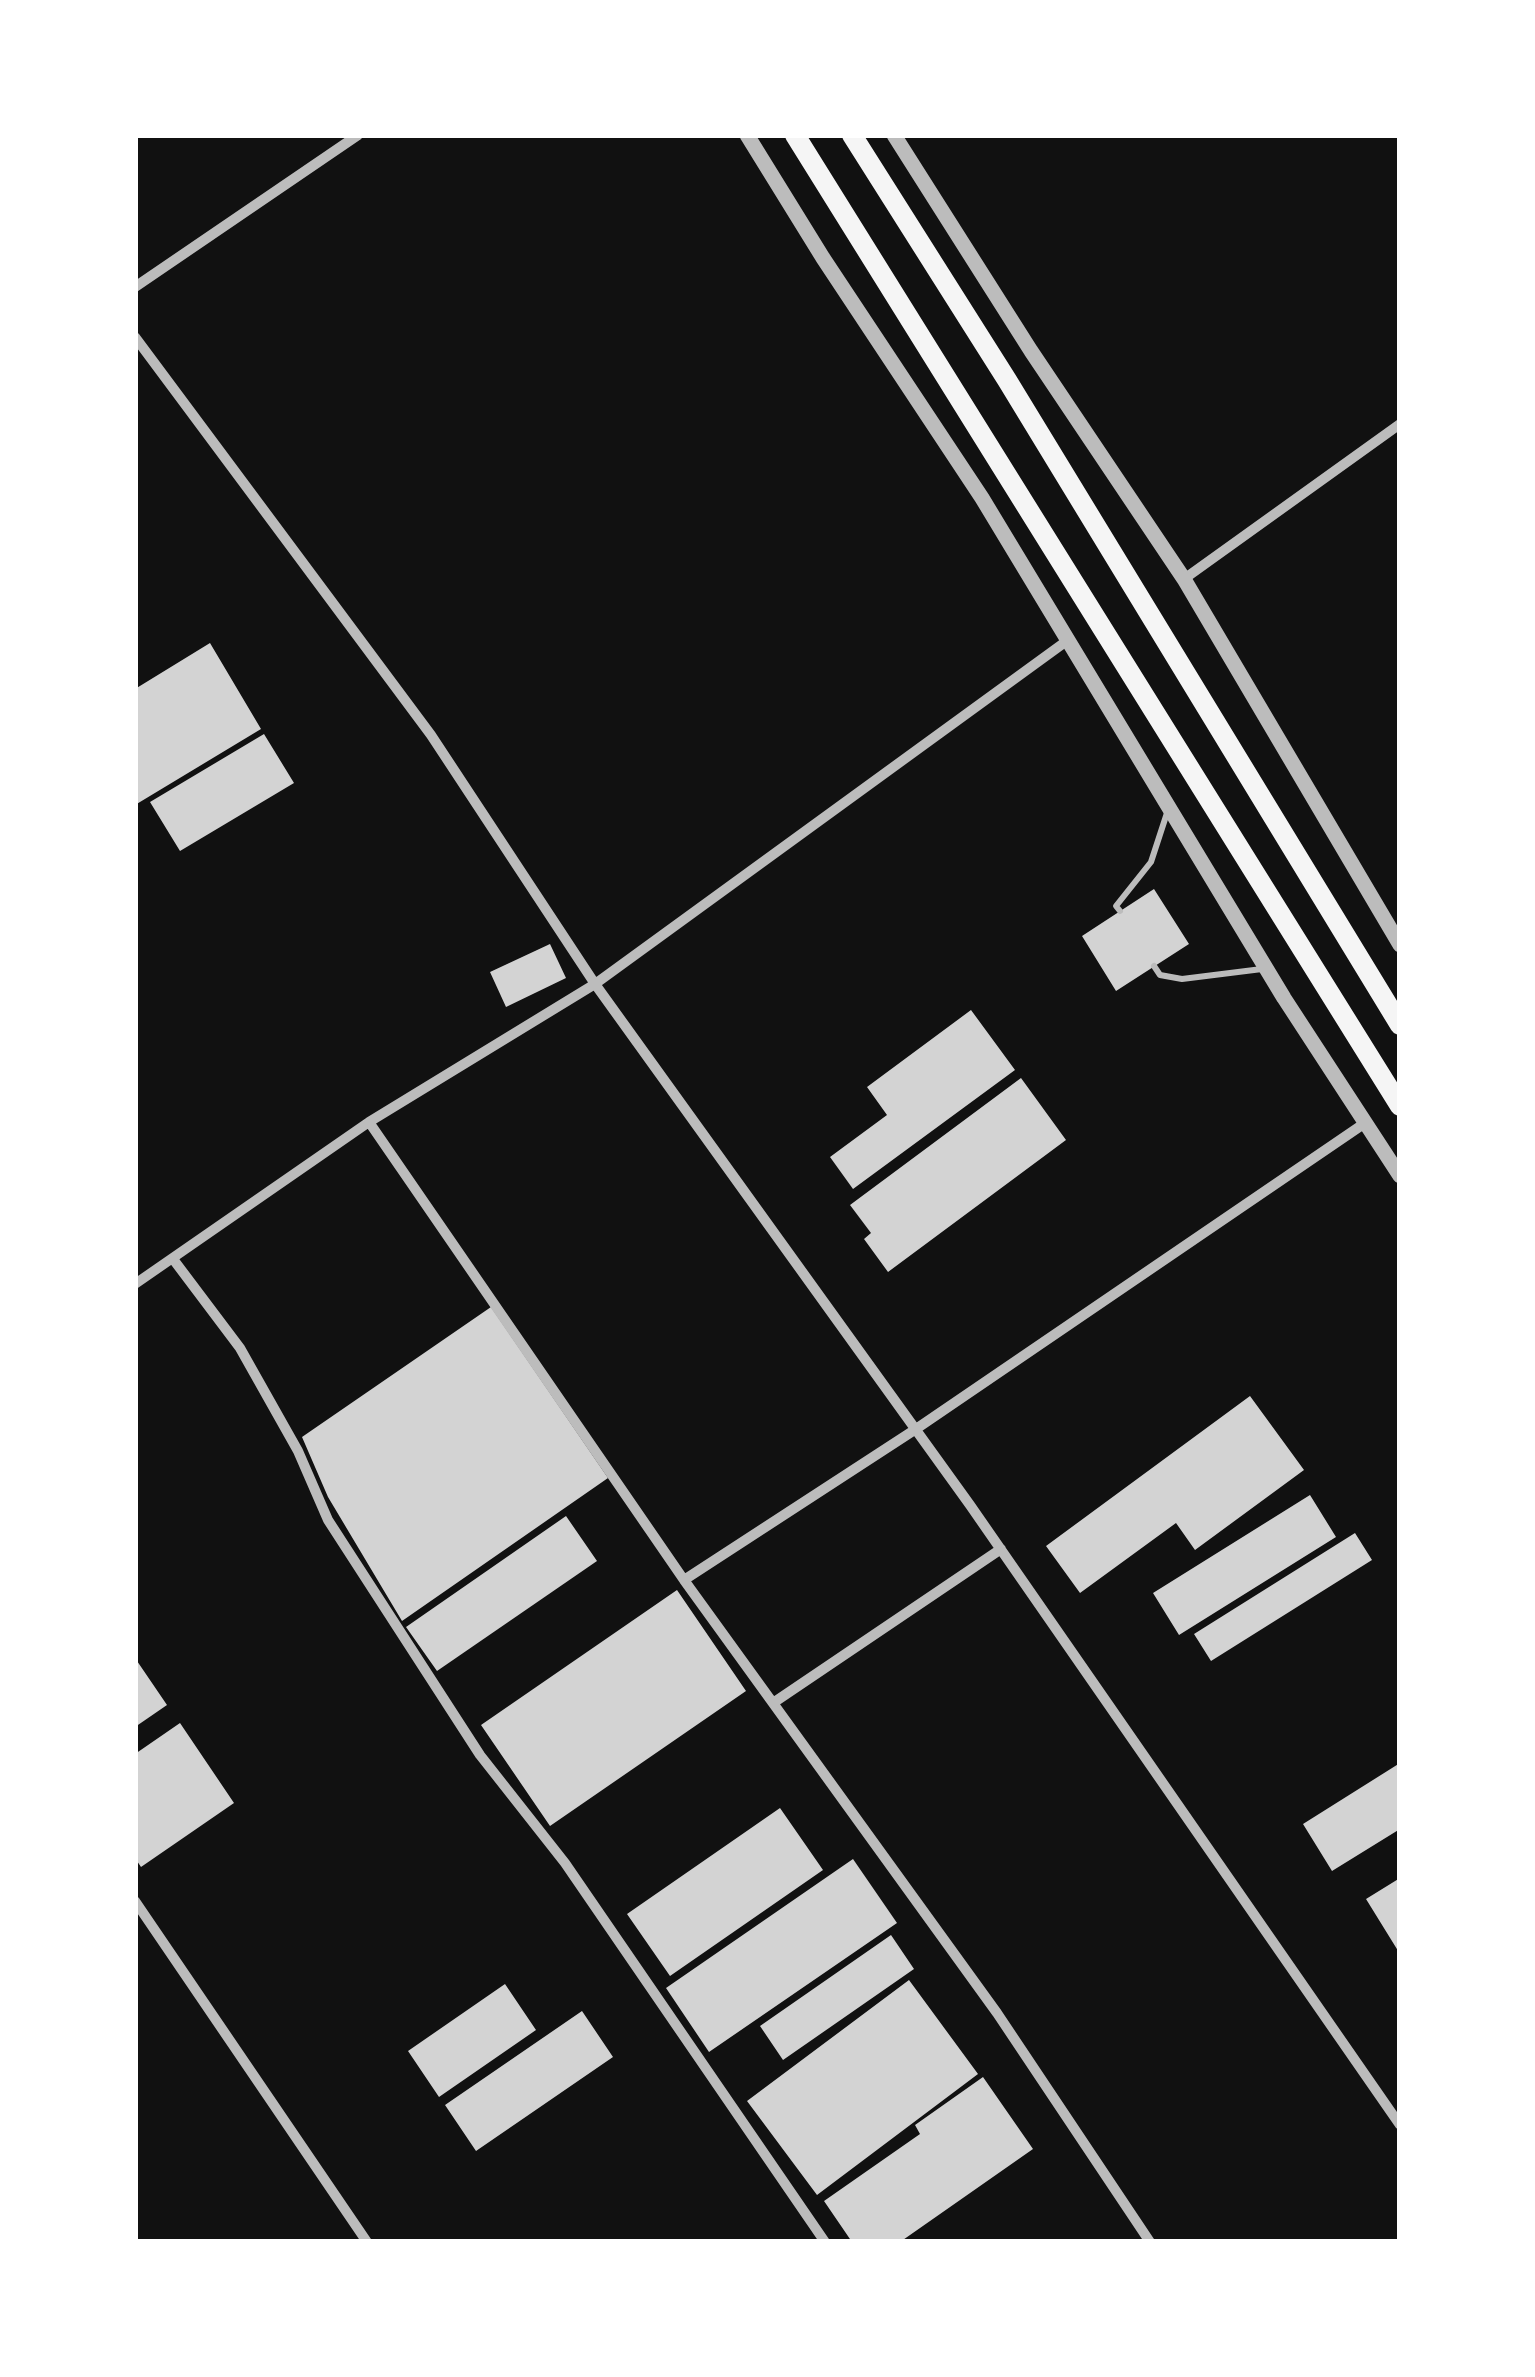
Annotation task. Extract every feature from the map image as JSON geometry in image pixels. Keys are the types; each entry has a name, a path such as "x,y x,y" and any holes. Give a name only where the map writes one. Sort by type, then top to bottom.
{"main road":[{"path":"795,135 1400,1106"},
{"path":"852,135 1017,397 1400,1025"}],"street":[{"path":"135,287 358,135"},
{"path":"747,135 823,258 982,498 1266,968 1400,1176"},
{"path":"894,135 1030,351 1184,579 1400,945"},
{"path":"135,337 431,735 594,984 1001,1549 1400,2125"},
{"path":"1184,579 1400,424"},
{"path":"135,1284 369,1122 594,984 1068,640"},
{"path":"369,1122 684,1580 997,2013 1150,2242"},
{"path":"684,1580 916,1430 1366,1123"},
{"path":"173,1258 240,1348 298,1452 328,1520 480,1754 565,1863 825,2242"},
{"path":"773,1703 1001,1549"},
{"path":"135,1901 368,2242"}],"lane":[{"path":"1120,911 1116,906 1152,862 1169,807"},
{"path":"1154,966 1160,975 1182,979 1266,968"}],"building":[{"path":"210,643 261,729 135,805 135,689"},
{"path":"264,734 294,783 180,851 150,802"},
{"path":"1154,889 1189,944 1116,991 1082,936"},
{"path":"550,944 566,978 506,1007 490,972"},
{"path":"971,1010 1015,1070 853,1189 830,1157 887,1115 867,1087"},
{"path":"1021,1078 1066,1140 888,1272 864,1239 871,1233 850,1205"},
{"path":"491,1307 608,1478 402,1621 328,1497 302,1437"},
{"path":"1250,1396 1304,1470 1195,1550 1176,1523 1080,1593 1046,1546"},
{"path":"1310,1495 1336,1537 1179,1635 1153,1593"},
{"path":"566,1516 597,1561 437,1671 406,1627"},
{"path":"1355,1533 1372,1560 1211,1661 1194,1634"},
{"path":"677,1590 746,1691 550,1826 481,1725"},
{"path":"135,1658 167,1705 135,1727"},
{"path":"180,1723 234,1803 141,1867 135,1858 135,1754"},
{"path":"1400,1763 1400,1829 1332,1871 1303,1824"},
{"path":"780,1808 823,1870 670,1976 627,1914"},
{"path":"853,1859 897,1923 709,2052 666,1988"},
{"path":"1400,1878 1400,1954 1366,1899"},
{"path":"891,1935 914,1969 783,2060 760,2026"},
{"path":"909,1980 978,2074 817,2195 747,2101"},
{"path":"505,1984 536,2030 439,2097 408,2051"},
{"path":"582,2011 613,2057 476,2151 445,2105"},
{"path":"983,2077 1033,2149 900,2242 852,2242 824,2201 920,2134 915,2125"}]}
